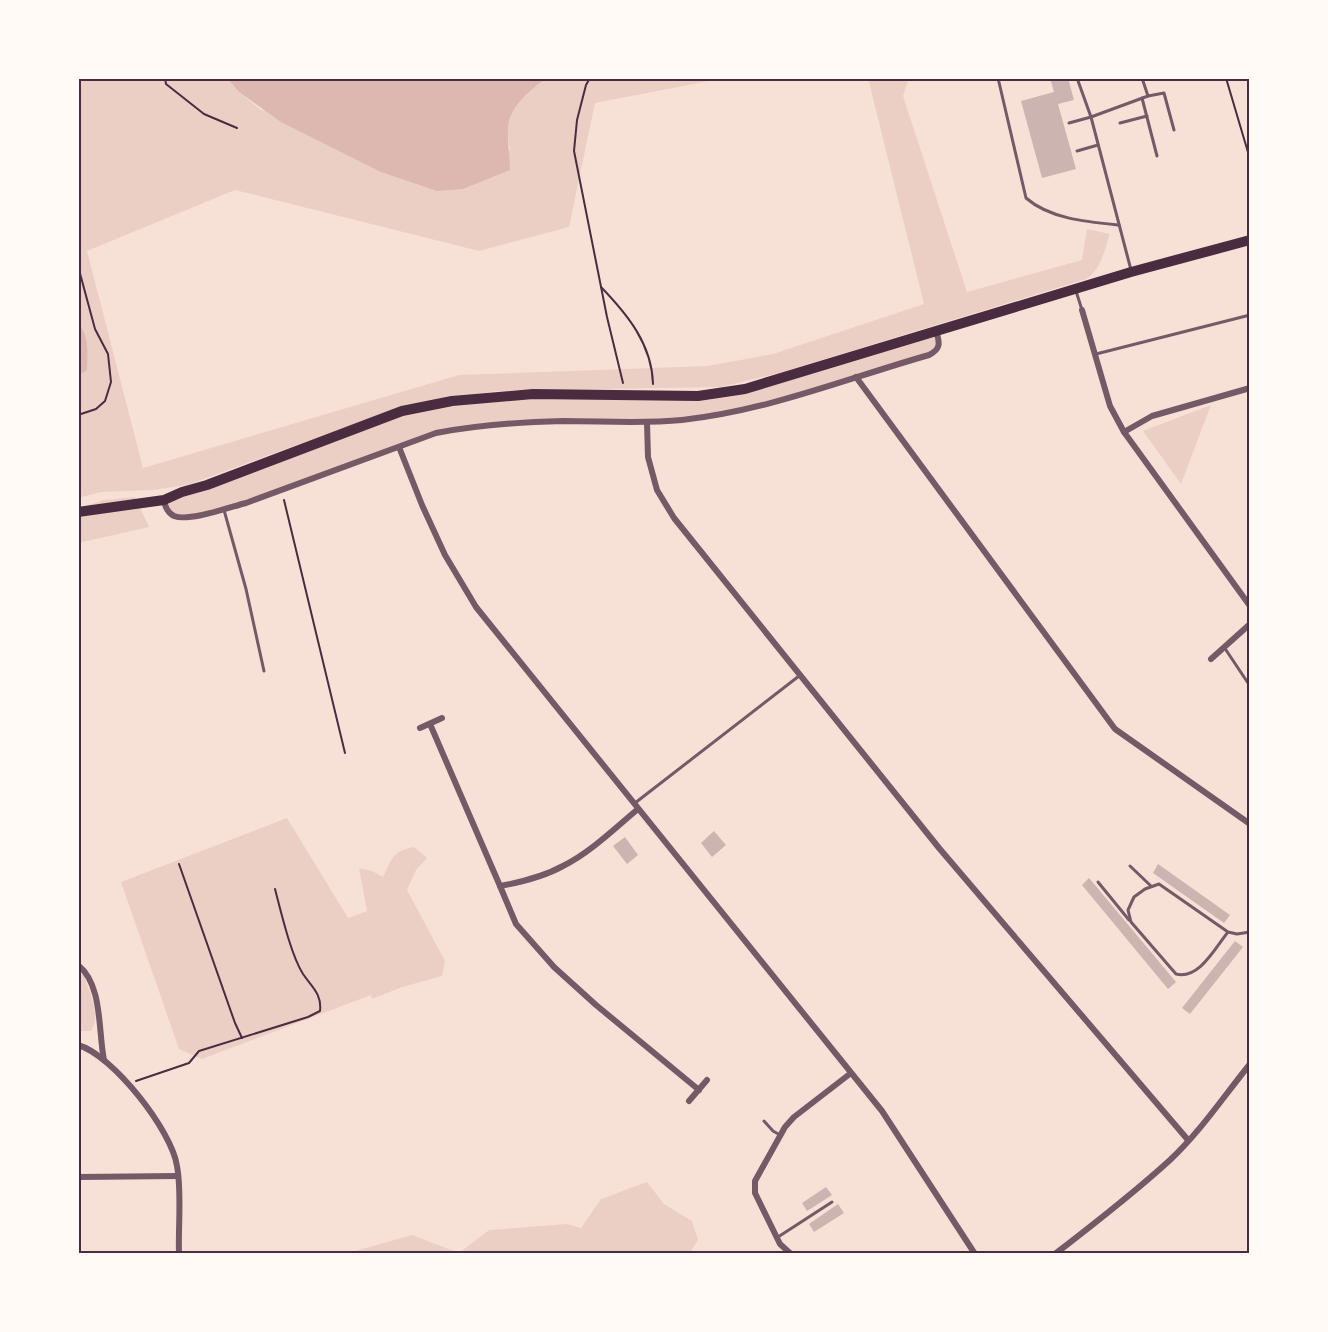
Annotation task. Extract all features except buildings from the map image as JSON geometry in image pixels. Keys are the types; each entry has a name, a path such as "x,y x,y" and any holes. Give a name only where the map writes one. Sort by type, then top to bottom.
{"main road":[{"path":"78,512 164,500 402,411 452,401 508,395 698,396 745,389 1131,272 1250,240"}],"street":[{"path":"1082,310 1110,406 1124,432 1250,606"},
{"path":"164,500 170,513 183,518 224,509 436,434 487,425 563,421 647,423 685,419 774,402 929,355 937,351 940,345 936,331"},
{"path":"855,377 1115,729 1250,824"},
{"path":"1124,432 1152,416 1250,388"},
{"path":"647,423 648,457 657,490 674,518 939,848 1188,1140"},
{"path":"399,447 422,506 445,555 476,607 888,1120 975,1254"},
{"path":"1211,659 1250,624"},
{"path":"420,728 442,718"},
{"path":"430,724 516,924 554,967 596,1005 699,1090"},
{"path":"500,886 538,877 583,855 636,806"},
{"path":"78,965 86,972 100,1010 100,1038 104,1060"},
{"path":"78,1045 85,1047 114,1069 128,1084 168,1140 177,1165 179,1254"},
{"path":"1055,1254 1097,1222 1170,1159 1250,1064"},
{"path":"790,1254 785,1251 777,1238 754,1193 755,1181 794,1117 851,1073"},
{"path":"689,1101 707,1080"},
{"path":"78,1177 178,1176"}],"lane":[{"path":"998,78 1026,198 1038,209 1088,222 1119,225"},
{"path":"1077,78 1098,145 1131,272"},
{"path":"1142,78 1148,96"},
{"path":"1069,123 1148,96 1164,93 1174,130"},
{"path":"1142,98 1157,156"},
{"path":"1119,123 1147,116"},
{"path":"1077,151 1098,145"},
{"path":"1076,289 1082,310"},
{"path":"1096,354 1250,315"},
{"path":"224,509 246,589 264,671"},
{"path":"1224,647 1250,686"},
{"path":"636,806 800,675"},
{"path":"1130,866 1151,886"},
{"path":"1098,882 1176,974 1182,976 1196,972 1228,932"},
{"path":"1131,922 1128,910 1134,897 1151,886 1159,884 1228,932 1237,934 1250,932"},
{"path":"764,1121 773,1131 781,1135"},
{"path":"777,1238 832,1202"}],"path":[{"path":"165,78 166,84 204,114 237,128"},
{"path":"590,78 577,120 574,151 601,286 626,394"},
{"path":"1226,78 1250,159"},
{"path":"78,266 95,328 108,354 111,382 105,400 96,410 78,415"},
{"path":"601,286 632,321 639,335 649,357 654,394"},
{"path":"281,490 345,753"},
{"path":"179,864 242,1038"},
{"path":"128,1084 189,1063 199,1051 308,1017 320,1011 319,995 302,972 287,932 275,889"}],"shaded area":[{"path":"78,78 227,78 239,92 261,110 510,150 507,135 509,118 517,104 528,92 547,78 725,78 595,103 569,227 479,251 235,190 87,251 143,468 459,375 707,366 773,354 924,304 868,78 909,78 903,96 967,292 1082,260 1087,229 1110,234 1096,270 1086,279 779,373 721,387 496,391 429,401 393,410 187,485 153,490 101,492 78,498 78,376 87,370 83,328 78,321"},
{"path":"227,78 547,78 528,93 512,113 508,133 510,170 463,189 437,191 381,172 281,122 239,92"},
{"path":"78,321 86,339 88,357 87,370 78,376"},
{"path":"936,331 937,351 774,402 685,419 563,421 436,433 215,511 175,517 164,500 353,428 452,401 722,394"},
{"path":"1211,405 1181,484 1143,431"},
{"path":"135,497 149,527 78,543 78,509 103,500"},
{"path":"287,818 348,918 367,911 359,868 383,877 397,854 414,847 427,858 416,870 407,890 445,961 442,976 402,987 372,999 371,995 202,1059 179,1049 121,882"},
{"path":"78,973 84,976 94,1003 95,1018 91,1031 78,1031"},
{"path":"647,1182 664,1204 692,1221 698,1240 689,1254 345,1254 412,1235 459,1253 489,1230 567,1224 581,1228 601,1199"}]}
